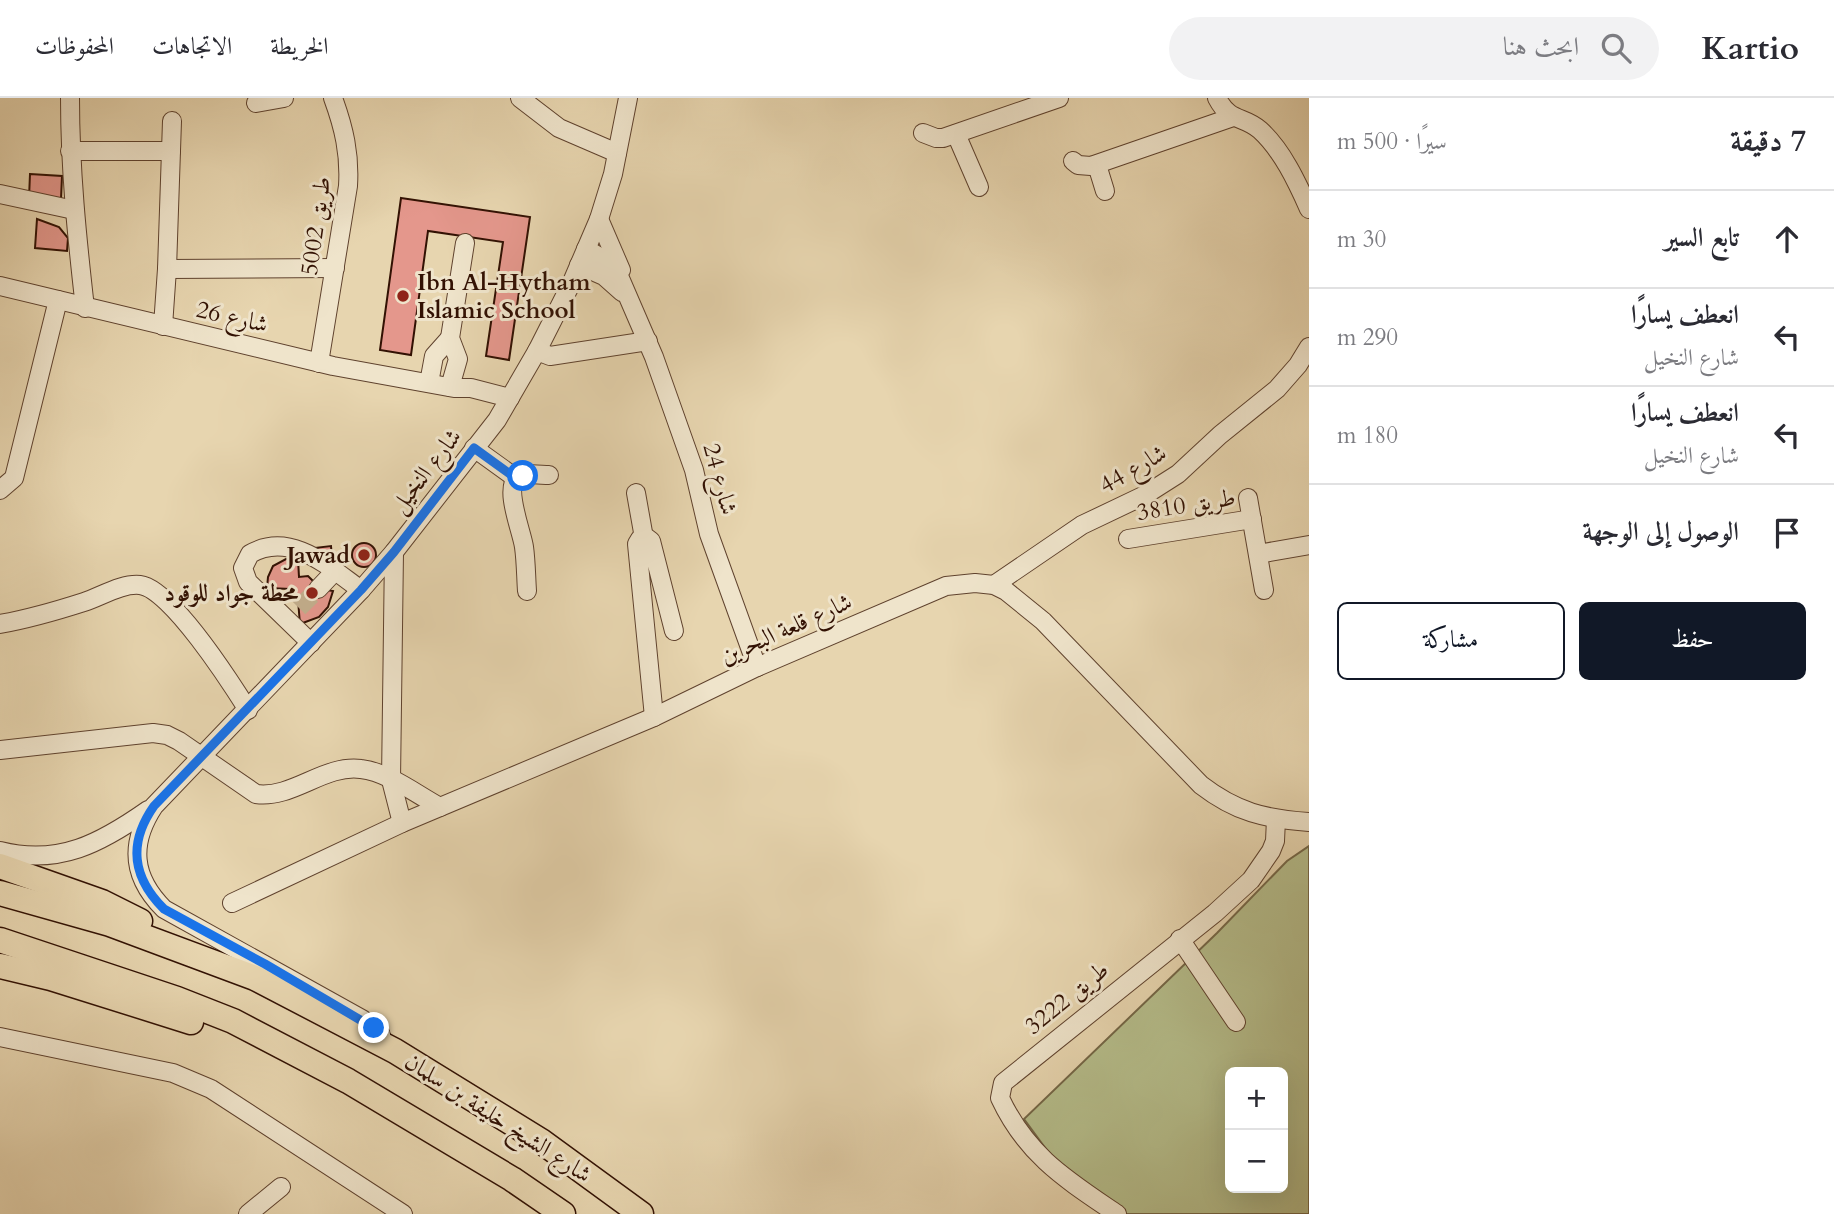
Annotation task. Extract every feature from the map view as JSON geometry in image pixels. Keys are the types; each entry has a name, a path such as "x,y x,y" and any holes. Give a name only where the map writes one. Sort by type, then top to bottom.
{"highway":[{"path":"0,866 102,902 248,974"},
{"name":"شارع الشيخ خليفة بن سلمان","path":"0,892 110,924 248,974 395,1051 541,1141 641,1214"},
{"name":"شارع الشيخ خليفة بن سلمان","path":"0,940 165,995 233,1021 348,1081 512,1179 563,1214"},
{"path":"0,966 51,978 175,1016 348,1081"}],"street":[{"path":"70,98 74,210 85,308"},
{"path":"256,103 284,98"},
{"name":"طريق 5002","path":"319,363 348,186 349,166 343,125 333,98"},
{"path":"520,98 559,128 618,153"},
{"name":"شارع النخيل","path":"0,851 36,856 89,846 114,835 154,806 248,710 394,552 500,414 537,351 599,219 618,153 628,98"},
{"path":"923,133 936,138 956,134 1028,103 1059,98"},
{"path":"1217,98 1233,117 1253,125 1264,134 1286,165 1309,209"},
{"path":"1073,161 1084,167 1097,165 1233,117"},
{"path":"163,326 172,121"},
{"path":"956,134 979,187"},
{"path":"70,151 171,151"},
{"path":"1097,165 1105,191"},
{"path":"0,194 74,210"},
{"path":"599,219 632,306"},
{"path":"452,387 458,359 450,338 465,243"},
{"name":"شارع 24","path":"583,257 613,268 648,341 694,470 709,534 757,667"},
{"path":"167,269 335,268"},
{"name":"شارع 26","path":"0,286 319,363 471,388 510,398"},
{"path":"0,490 14,478 58,300"},
{"path":"429,383 434,356 450,338"},
{"path":"537,351 550,356 648,341"},
{"name":"شارع 44","path":"994,585 1082,526 1145,495 1178,474 1220,435 1277,389 1298,365 1309,346"},
{"name":"شارع 26","path":"452,387 500,414"},
{"path":"474,448 517,479"},
{"path":"527,591 524,551 513,487 517,479 527,475 550,475"},
{"path":"636,493 644,538"},
{"name":"طريق 3810","path":"1248,498 1264,590"},
{"name":"طريق 3810","path":"1128,539 1252,519"},
{"path":"644,538 651,541 674,631"},
{"path":"644,538 637,544 654,718"},
{"path":"1258,554 1309,545"},
{"path":"311,643 293,614 245,578 243,568 250,554 272,548 296,549 308,553 361,590"},
{"path":"394,552 391,780 402,823"},
{"path":"317,589 335,571"},
{"name":"شارع قلعة البحرين","path":"232,903 402,823 654,718 757,667 946,586 975,583 994,585"},
{"path":"0,624 50,613 130,585 150,588 168,602 204,647 248,710"},
{"path":"994,585 1006,591 1043,621 1201,785 1232,806 1276,819 1309,822"},
{"path":"0,750 153,733 167,735 179,741 256,794 270,796 350,768 375,772 440,807"},
{"name":"شارع النخيل","path":"154,806 142,828 137,852 138,868 152,898 176,917 362,1019 395,1051"},
{"name":"طريق 3222","path":"1117,1214 1073,1186 1040,1156 1004,1105 1000,1090 1009,1077 1215,913 1259,871 1275,841 1276,819"},
{"path":"1180,939 1236,1023"},
{"path":"0,1037 173,1073 211,1089 403,1214"},
{"path":"248,1214 281,1187"}],"green space":[{"path":"1309,846 1309,1214 1126,1214 1060,1168 1024,1119 1217,933 1287,861"}],"building":[{"path":"30,174 62,176 61,199 29,198"},
{"name":"Ibn Al-Hytham Islamic School","path":"401,198 530,217 509,360 486,356 503,242 428,231 411,355 380,350"},
{"path":"37,219 59,227 68,238 67,251 35,248"},
{"name":"Jawad","path":"364,543 375,550 376,555 369,566 364,567 353,560 352,555 359,544"},
{"path":"331,546 332,558 316,556 314,548"},
{"name":"محطة جواد للوقود","path":"286,559 298,559 299,577 308,576 314,582 314,588 333,591 328,607 319,617 300,624 298,600 292,596 290,589 267,588 273,566"}],"tunnel":[{"path":"299,608 318,589"}],"place":[{"name":"Ibn Al-Hytham Islamic School","path":"403,296"},
{"name":"Jawad","path":"364,555"},
{"name":"محطة جواد للوقود","path":"312,593"}],"route":[{"path":"374,1028 164,909 152,898 138,868 139,835 154,806 361,590 394,552 474,448 517,479 523,476"}]}
